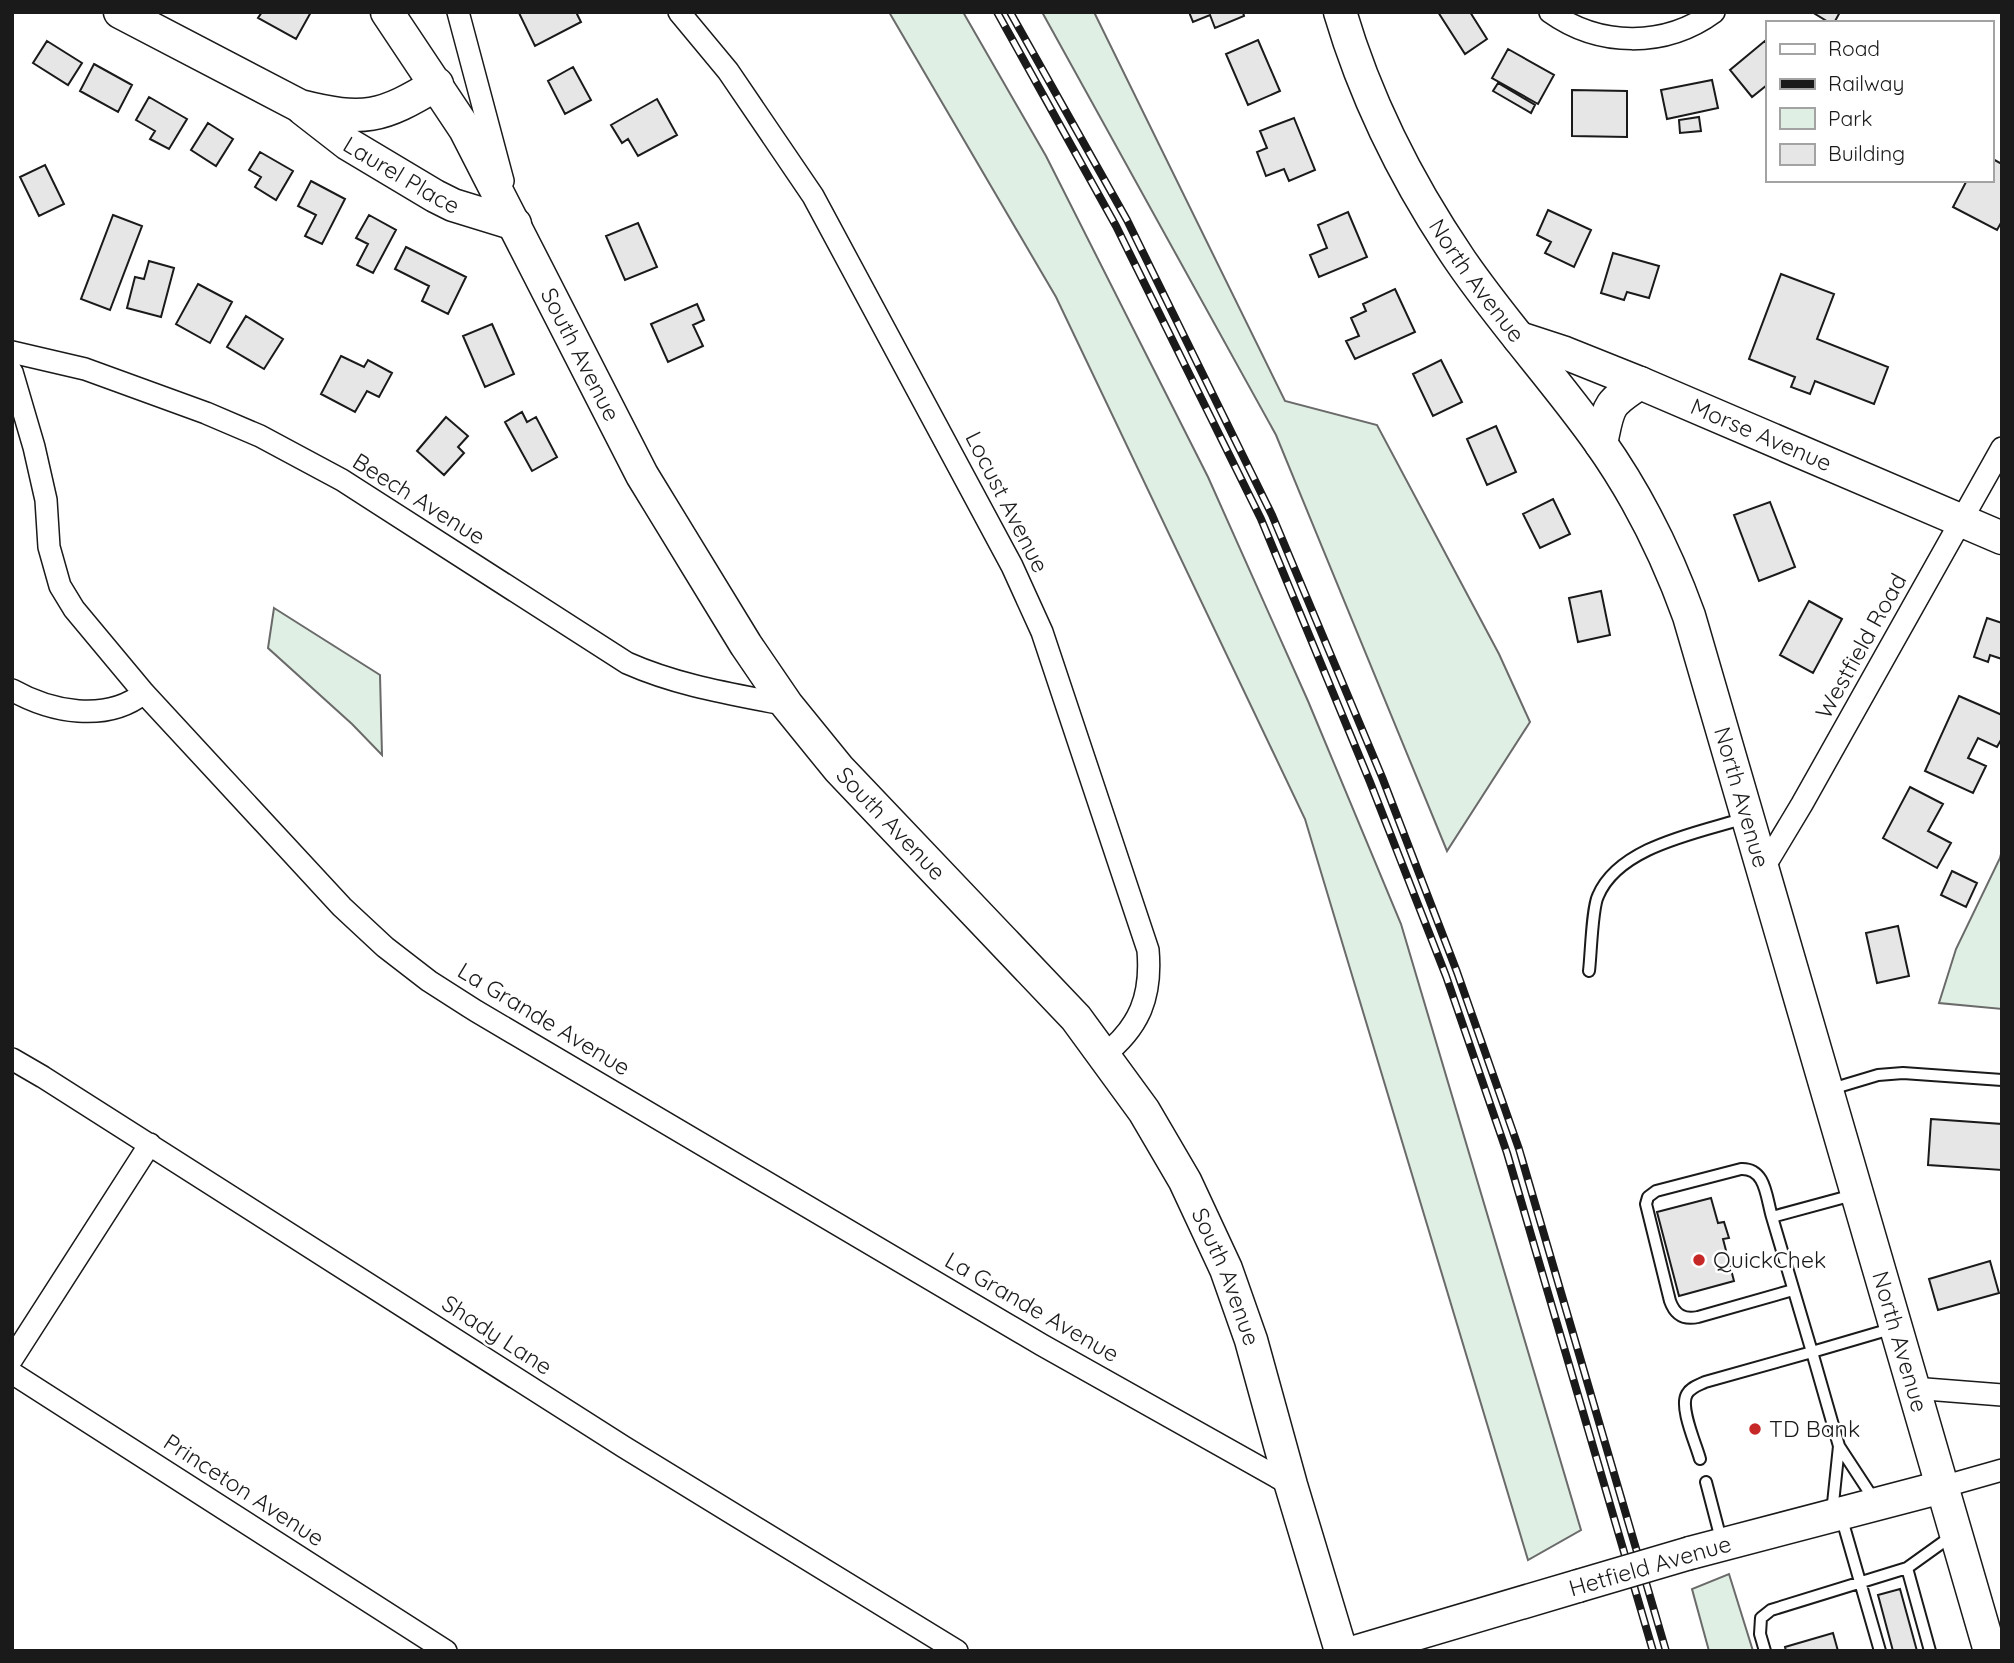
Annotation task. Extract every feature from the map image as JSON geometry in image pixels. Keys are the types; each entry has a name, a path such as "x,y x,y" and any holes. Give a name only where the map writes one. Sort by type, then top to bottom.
{"main road":[{"name":"Laurel Place","path":"120,12 300,106 328,113 355,116 382,113 437,85"},
{"name":"North Avenue","path":"1340,12 1350,47 1374,106 1424,202 1460,259 1601,444 1644,512 1671,565 1689,615 1990,1651"},
{"name":"South Avenue","path":"393,14 465,129 642,475 746,645 787,705 839,769 1076,1018 1144,1111 1185,1181 1226,1269 1251,1340 1340,1651"},
{"name":"Laurel Place","path":"300,106 323,127 348,144 435,196 453,205 515,224"},
{"name":"Morse Avenue","path":"1519,338 1640,383 2002,538"},
{"path":"1601,444 1607,414 1614,400 1640,383"},
{"name":"Hetfield Avenue","path":"1358,1651 1690,1553 1942,1487"}],"street":[{"path":"458,12 515,224"},
{"name":"Locust Avenue","path":"679,12 728,71 813,195 1012,566 1042,632 1148,950 1148,993 1140,1013 1129,1032 1103,1056"},
{"path":"1550,12 1603,37 1632,40 1661,37 1680,31 1714,12"},
{"name":"Beech Avenue","path":"12,352 85,369 206,413 260,436 342,480 637,667 685,685 787,705"},
{"name":"La Grande Avenue","path":"12,372 46,500 49,547 60,586 74,609 144,693 342,907 385,947 429,981 488,1018 1042,1345 1291,1485"},
{"name":"Westfield Road","path":"1763,869 2002,448"},
{"path":"12,690 32,701 56,709 81,712 118,706 144,693"},
{"name":"Shady Lane","path":"12,1059 624,1447 957,1651"},
{"path":"12,1359 149,1144"},
{"name":"Princeton Avenue","path":"12,1373 446,1651"},
{"path":"1913,1388 2002,1395"},
{"path":"1942,1487 2002,1470"}],"lane":[{"path":"1589,971 1597,897 1619,867 1650,848 1747,817"},
{"path":"1826,1091 1878,1075 1903,1073 2002,1080"},
{"path":"1793,1290 1698,1317 1682,1317 1670,1301 1646,1204 1648,1197 1656,1191 1741,1168 1750,1168 1757,1172 1761,1180 1839,1446 1876,1504"},
{"path":"1772,1217 1856,1195"},
{"path":"1700,1459 1684,1405 1685,1395 1693,1387 1895,1328"},
{"path":"1839,1446 1836,1514 1880,1651"},
{"path":"1706,1482 1723,1544"},
{"path":"1765,1651 1760,1634 1761,1618 1770,1610 1907,1568 1955,1533"},
{"path":"1907,1568 1930,1651"}],"green space":[{"path":"889,12 963,12 1046,156 1208,477 1308,701 1401,924 1581,1530 1528,1560 1305,819 1056,297"},
{"path":"1042,12 1094,12 1285,401 1377,425 1499,654 1530,722 1447,851 1276,435"},
{"path":"274,608 380,675 382,755 268,648"},
{"path":"2002,850 2002,1009 1939,1003 1956,949"},
{"path":"1729,1574 1753,1651 1709,1651 1692,1589"}],"building":[{"path":"262,12 311,12 296,39 258,18"},
{"path":"576,12 581,22 535,46 519,13"},
{"path":"1189,12 1243,12 1244,16 1215,28 1210,15 1193,22"},
{"path":"1438,12 1470,12 1487,39 1465,54"},
{"path":"1812,12 1840,12 1835,21 1827,21"},
{"path":"1258,40 1280,91 1248,105 1226,54"},
{"path":"1766,40 1766,86 1752,97 1730,70"},
{"path":"47,41 82,63 68,85 33,63"},
{"path":"1508,49 1554,75 1538,104 1492,78"},
{"path":"94,64 132,85 118,112 80,91"},
{"path":"573,67 591,100 565,114 548,81"},
{"path":"1712,80 1718,108 1667,119 1661,90"},
{"path":"1498,83 1535,105 1531,113 1493,91"},
{"path":"1572,90 1627,91 1627,137 1572,136"},
{"path":"149,97 187,119 169,149 150,139 155,131 136,120"},
{"path":"657,99 677,135 638,156 628,139 622,143 611,125"},
{"path":"1699,117 1701,131 1680,133 1679,120"},
{"path":"1294,118 1315,170 1289,181 1284,169 1266,176 1257,152 1267,148 1260,131"},
{"path":"208,123 233,139 216,166 191,150"},
{"path":"260,152 293,171 276,200 255,187 261,177 249,170"},
{"path":"1993,159 2002,164 2002,221 1997,230 1953,207 1966,182 1993,182"},
{"path":"45,165 64,204 39,216 20,177"},
{"path":"311,181 345,199 322,244 305,236 316,215 298,206"},
{"path":"1548,210 1591,230 1574,267 1545,253 1551,242 1537,235"},
{"path":"1348,212 1367,257 1319,277 1310,255 1327,248 1318,225"},
{"path":"113,215 142,226 110,310 81,299"},
{"path":"369,215 396,230 373,273 357,265 368,244 356,238"},
{"path":"638,223 657,267 625,280 606,236"},
{"path":"406,247 466,277 448,314 422,301 429,286 395,269"},
{"path":"1613,253 1659,266 1649,298 1627,292 1624,300 1601,293"},
{"path":"149,261 174,268 161,317 127,308 135,277 144,279"},
{"path":"1781,274 1834,294 1817,339 1888,367 1874,404 1815,381 1810,394 1791,387 1795,377 1749,359"},
{"path":"198,284 232,302 210,343 176,324"},
{"path":"1395,289 1415,332 1355,359 1346,341 1359,336 1351,318 1366,311 1363,304"},
{"path":"697,304 704,320 693,325 703,346 668,362 651,324"},
{"path":"246,316 283,339 264,369 227,347"},
{"path":"492,324 514,374 485,387 463,336"},
{"path":"341,356 364,367 368,360 392,373 379,397 367,391 355,412 321,394"},
{"path":"1441,360 1462,402 1433,416 1413,374"},
{"path":"522,412 527,422 536,417 557,457 532,471 505,422"},
{"path":"446,417 468,436 458,447 464,453 444,475 417,451"},
{"path":"1496,426 1516,472 1487,485 1467,439"},
{"path":"1553,499 1570,534 1540,548 1523,514"},
{"path":"1770,502 1795,567 1759,581 1734,515"},
{"path":"1601,591 1610,635 1578,642 1569,598"},
{"path":"1809,601 1842,619 1813,673 1780,655"},
{"path":"1987,618 2002,623 2002,659 1990,655 1988,662 1974,657"},
{"path":"1959,696 2002,715 2002,738 1997,747 1978,738 1968,758 1986,766 1973,793 1925,771"},
{"path":"1910,787 1943,804 1928,831 1951,843 1937,868 1883,838"},
{"path":"1952,871 1977,883 1966,907 1941,895"},
{"path":"1898,926 1909,976 1877,983 1866,933"},
{"path":"1931,1119 2002,1124 2002,1170 1928,1165"},
{"name":"QuickChek","path":"1711,1198 1718,1223 1724,1222 1729,1238 1723,1239 1734,1281 1679,1296 1657,1212"},
{"path":"1990,1261 1999,1293 1938,1310 1929,1279"},
{"path":"1900,1589 1917,1651 1893,1651 1878,1595"},
{"path":"1833,1633 1838,1651 1786,1651 1785,1647"}],"railway":[{"path":"997,12 1116,226 1261,519 1370,782 1446,976 1507,1153 1653,1651"},
{"path":"1010,12 1127,220 1272,515 1382,777 1457,972 1519,1149 1666,1651"}],"place":[{"name":"QuickChek","path":"1699,1260"},
{"name":"TD Bank","path":"1755,1429"}]}
